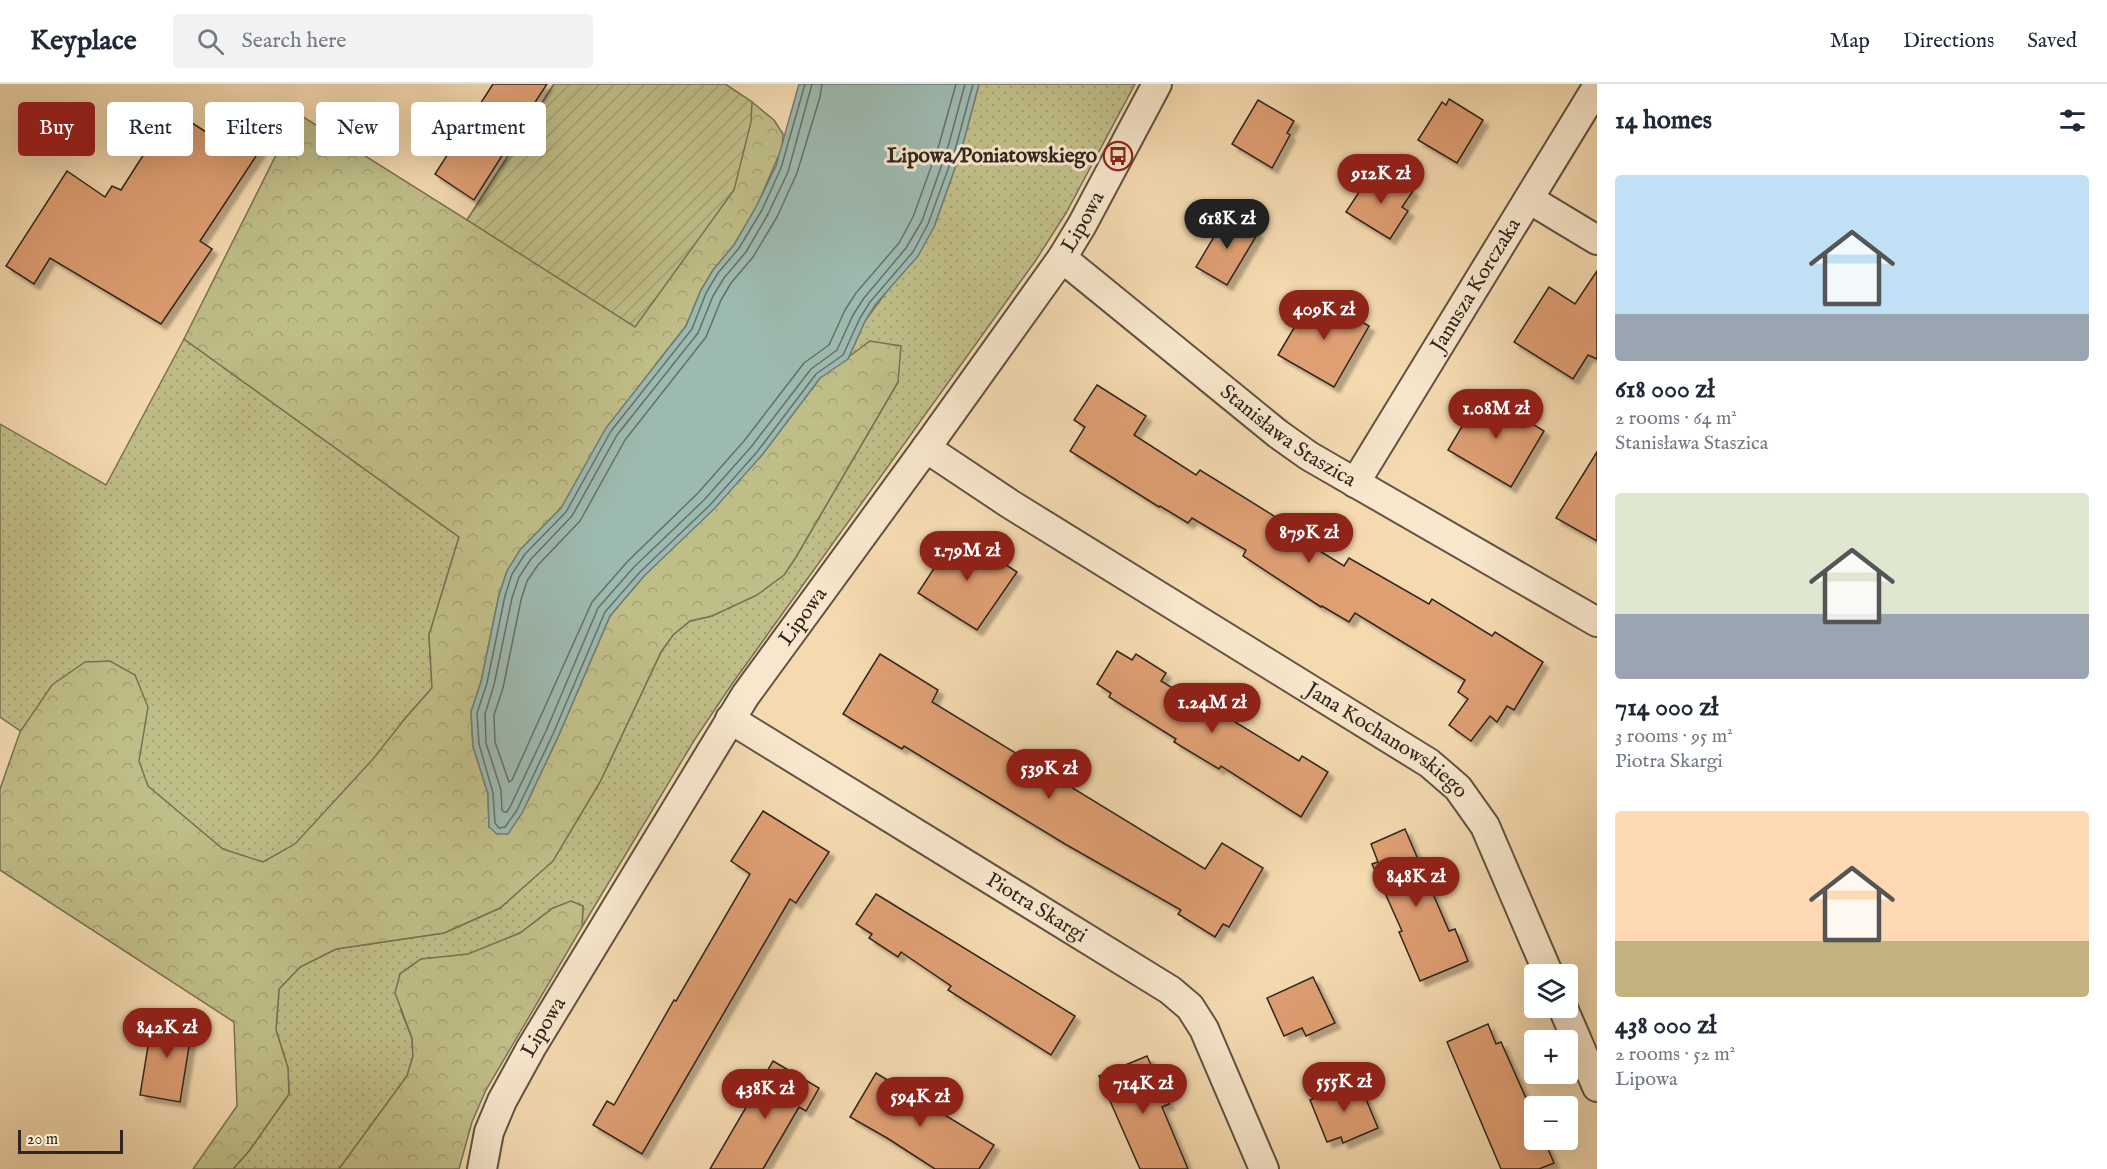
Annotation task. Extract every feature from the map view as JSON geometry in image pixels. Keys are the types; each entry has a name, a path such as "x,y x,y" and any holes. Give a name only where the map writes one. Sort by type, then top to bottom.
{"street":[{"name":"Lipowa","path":"482,1169 489,1132 502,1101 531,1048 730,719 1062,258 1157,84"},
{"name":"Janusza Korczaka","path":"1355,483 1597,87"},
{"path":"1529,199 1597,240"},
{"name":"Stanisława Staszica","path":"1062,258 1278,434 1309,456 1597,622"},
{"name":"Jana Kochanowskiego","path":"926,448 1011,504 1436,769 1458,788 1485,826 1544,964"},
{"name":"Piotra Skargi","path":"730,719 1170,990 1190,1007 1204,1029 1264,1169"},
{"path":"1567,1018 1597,1087"}],"green space":[{"path":"554,84 725,84 774,120 783,134 782,148 756,208 734,245 713,270 701,290 686,326 656,364 561,508 520,550 507,571 499,595 481,682 471,712 473,746 488,794 489,827 522,813 558,737 610,616 644,576 762,455 820,378 870,341 901,346 898,382 784,575 757,595 712,616 690,621 673,635 661,652 600,782 553,861 500,908 444,933 336,949 300,967 279,989 276,1030 288,1068 289,1094 249,1151 233,1169 193,1169 237,1106 234,1022 0,870 0,789 20,732 52,685 85,662 110,661 135,675 148,707 139,761 148,786 223,849 263,862 295,844 373,759 432,688 429,635 459,537 184,339 276,156 304,156 304,117 316,125 316,156 365,156 467,220 508,156 546,156 546,102 542,102"},
{"path":"554,84 725,84 752,102 751,122 734,190 635,327 467,220 508,156 546,156 546,102 542,102"},
{"path":"979,84 1135,84 1066,213 1036,260 732,684 695,739 582,927 583,906 553,908 520,933 468,955 421,959 400,974 401,1011 412,1038 413,1056 407,1076 339,1169 233,1169 249,1151 289,1094 288,1068 276,1030 279,989 300,967 336,949 444,933 500,908 553,860 600,782 661,652 673,635 690,621 712,616 784,575 898,382 870,341 848,359 865,321 934,227 961,151"},
{"path":"184,339 459,537 429,635 432,688 403,721 286,912 0,717 0,424 106,485"},
{"path":"571,901 583,906 582,927 486,1090 472,1122 459,1169 339,1169 407,1076 413,1056 412,1038 395,993 400,974 421,959 468,954 520,933 553,908"}],"water":[{"path":"799,84 979,84 961,151 934,227 918,256 875,305 848,359 820,378 762,455 714,509 644,576 610,616 558,737 522,813 508,834 497,834 489,827 488,794 473,746 471,712 481,682 499,595 507,571 520,550 561,508 606,428 686,326 701,290 713,270 734,245 776,166"}],"building":[{"path":"493,84 547,84 535,102 481,102"},
{"path":"1449,99 1483,120 1457,163 1418,140 1442,102 1446,105"},
{"path":"1258,100 1294,121 1287,133 1290,135 1272,168 1232,144"},
{"path":"193,124 205,131 205,156 256,156 200,241 212,249 161,324 50,258 34,284 6,266 67,171 105,197 112,186 121,190 143,156 193,156"},
{"path":"447,156 502,156 474,200 435,174"},
{"path":"1382,172 1413,191 1402,207 1408,211 1390,239 1346,212 1365,183 1372,188"},
{"path":"1227,215 1258,233 1227,285 1196,267"},
{"path":"1597,271 1597,359 1588,355 1573,379 1514,342 1549,287 1575,304"},
{"path":"1314,294 1369,326 1334,387 1278,355"},
{"path":"1097,385 1146,416 1134,435 1196,475 1200,470 1295,529 1292,534 1344,566 1349,558 1429,604 1432,599 1492,636 1495,632 1543,662 1514,710 1507,706 1497,722 1490,716 1471,741 1449,725 1468,699 1458,692 1465,680 1355,613 1349,622 1321,607 1243,556 1246,550 1192,518 1188,523 1159,507 1070,451 1085,427 1074,420"},
{"path":"1482,393 1544,431 1511,487 1448,450"},
{"path":"1597,452 1597,541 1556,518"},
{"path":"957,533 1017,572 977,630 918,593"},
{"path":"1117,651 1132,660 1136,654 1166,673 1161,681 1225,720 1227,717 1299,761 1302,756 1328,772 1301,817 1221,766 1219,769 1174,742 1176,739 1109,697 1111,693 1097,684"},
{"path":"880,654 938,690 932,702 1205,869 1222,843 1263,868 1229,927 1223,924 1215,937 1178,914 1181,910 1065,844 904,746 902,749 843,714"},
{"path":"763,811 829,852 796,903 790,899 642,1154 593,1125 607,1101 614,1105 750,874 731,861"},
{"path":"1405,829 1449,931 1455,929 1468,961 1420,981 1399,932 1402,931 1372,864 1378,862 1371,844"},
{"path":"876,894 1075,1016 1051,1055 948,990 951,986 901,952 898,957 869,938 872,934 856,924"},
{"path":"1313,977 1335,1023 1306,1036 1302,1028 1284,1036 1267,998"},
{"path":"153,1016 193,1022 180,1102 140,1095"},
{"path":"1488,1024 1496,1044 1501,1042 1525,1096 1524,1150 1548,1150 1554,1163 1539,1169 1501,1169 1447,1042"},
{"path":"1147,1056 1169,1104 1162,1107 1188,1169 1140,1169 1099,1076"},
{"path":"773,1061 819,1088 806,1111 799,1107 763,1169 710,1169"},
{"path":"876,1073 994,1145 979,1169 935,1169 850,1117"},
{"path":"1358,1080 1378,1128 1343,1143 1341,1137 1327,1142 1310,1100"}],"place":[{"name":"Lipowa/Poniatowskiego","path":"1118,156"}]}
